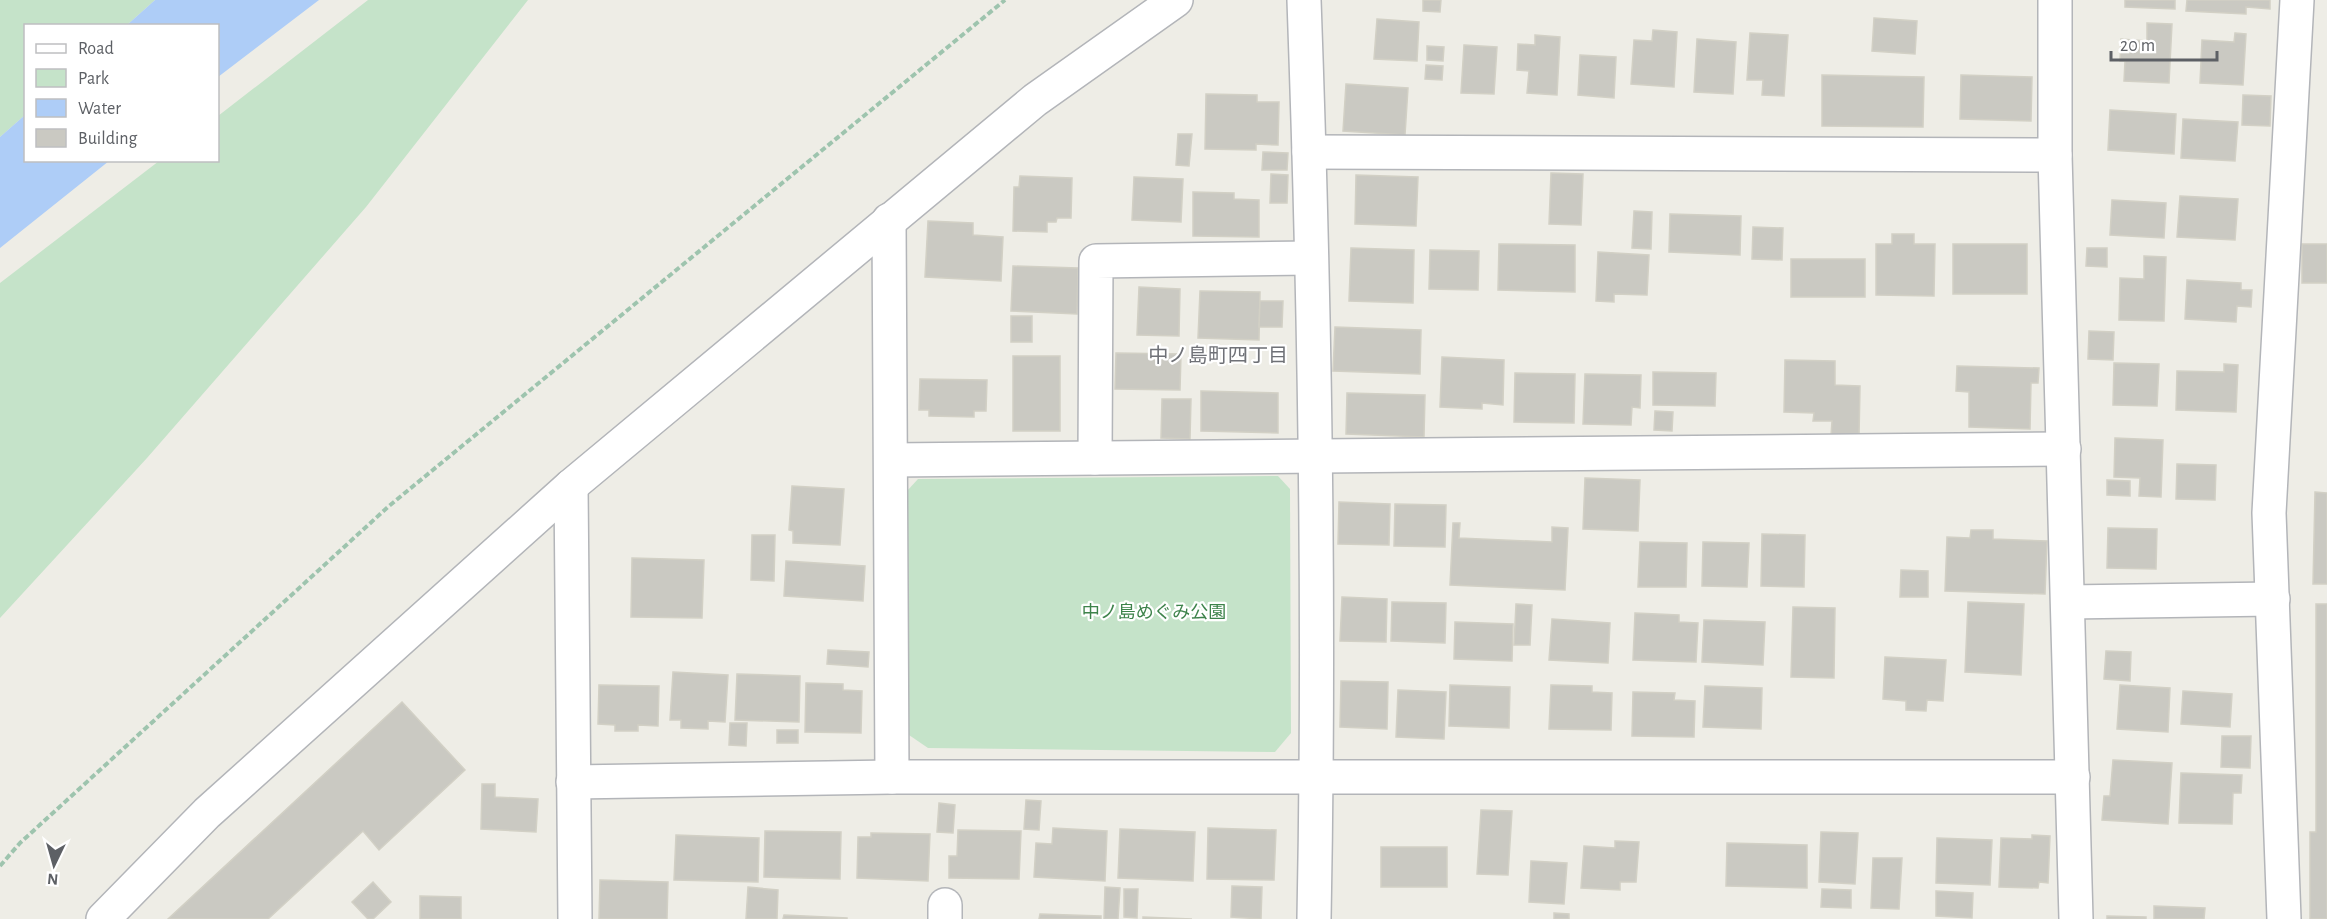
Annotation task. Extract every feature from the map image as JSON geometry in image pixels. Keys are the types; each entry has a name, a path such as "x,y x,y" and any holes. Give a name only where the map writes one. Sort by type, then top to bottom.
{"street":[{"path":"103,919 207,813 572,486 1035,100 1176,0"},
{"path":"1304,0 1315,457 1317,776 1314,919"},
{"path":"2055,0 2055,155 2076,919"},
{"path":"2284,919 2269,513 2297,0"},
{"path":"1309,152 2055,155"},
{"path":"889,220 892,777"},
{"path":"1095,458 1096,261 1311,258"},
{"path":"891,460 2064,449"},
{"path":"572,486 575,919"},
{"path":"2068,602 2273,599"},
{"path":"573,782 892,777 2073,777"}],"path":[{"path":"0,866 29,835 389,506 1005,0"}],"green space":[{"path":"0,0 155,0 128,24 24,24 24,116 0,137"},
{"path":"368,0 528,0 366,207 147,458 0,618 0,283 158,162 219,162 219,115"},
{"name":"中ノ島めぐみ公園","path":"1278,476 1290,489 1291,733 1275,752 928,748 909,735 907,491 918,479"}],"water":[{"path":"155,0 319,0 219,76 219,24 128,24"},
{"path":"24,116 24,162 108,162 0,248 0,137"}],"building":[{"path":"1423,0 1441,0 1440,12 1423,11"},
{"path":"2125,0 2175,0 2175,9 2125,7"},
{"path":"2187,0 2270,0 2270,9 2246,7 2246,14 2186,11"},
{"path":"1874,18 1917,21 1915,54 1872,51"},
{"path":"1377,19 1419,22 1417,61 1374,59"},
{"path":"2147,23 2172,24 2169,83 2124,81 2125,61 2120,61 2121,39 2147,41"},
{"path":"1653,30 1677,32 1674,87 1631,84 1634,40 1652,41"},
{"path":"1750,33 1788,35 1784,96 1762,95 1763,80 1747,80"},
{"path":"2235,33 2246,34 2243,85 2200,83 2202,40 2234,42"},
{"path":"1535,35 1560,37 1557,95 1527,93 1529,71 1517,70 1518,44 1535,45"},
{"path":"1697,39 1736,42 1733,94 1694,92"},
{"path":"1464,45 1497,47 1494,94 1461,93"},
{"path":"1427,46 1444,47 1443,61 1427,60"},
{"path":"1580,55 1616,57 1614,98 1578,95"},
{"path":"1426,65 1443,66 1442,80 1425,79"},
{"path":"1822,75 1924,77 1923,127 1822,126"},
{"path":"1961,75 2032,77 2031,121 1960,119"},
{"path":"1346,84 1408,88 1405,135 1343,131"},
{"path":"1206,94 1257,95 1257,102 1279,102 1278,145 1256,144 1256,150 1205,149"},
{"path":"2243,95 2271,96 2270,126 2242,125"},
{"path":"2110,110 2176,114 2174,154 2108,150"},
{"path":"2183,119 2238,122 2235,161 2181,158"},
{"path":"1178,134 1192,134 1189,166 1176,165"},
{"path":"1263,152 1288,153 1287,170 1262,170"},
{"path":"1551,173 1583,174 1581,225 1549,224"},
{"path":"1271,174 1288,175 1287,203 1270,203"},
{"path":"1356,175 1418,177 1416,226 1355,224"},
{"path":"1020,176 1072,178 1071,218 1057,218 1056,222 1047,222 1047,232 1013,231 1014,187 1019,187"},
{"path":"1134,177 1183,179 1181,222 1132,220"},
{"path":"1193,192 1234,193 1234,199 1259,200 1259,237 1193,236"},
{"path":"2180,196 2238,199 2235,240 2177,237"},
{"path":"2112,200 2166,203 2164,238 2110,235"},
{"path":"1634,211 1652,212 1651,249 1632,248"},
{"path":"1670,214 1741,216 1740,255 1669,252"},
{"path":"928,221 973,223 973,235 1003,237 1001,281 925,277"},
{"path":"1753,227 1783,228 1782,260 1752,259"},
{"path":"1892,234 1914,234 1914,244 1935,244 1934,296 1876,295 1876,244 1892,244"},
{"path":"1499,244 1575,245 1575,292 1498,290"},
{"path":"1953,244 2027,244 2027,294 1953,294"},
{"path":"2302,244 2327,244 2327,283 2302,283"},
{"path":"1351,248 1414,250 1413,303 1349,301"},
{"path":"2087,248 2107,248 2107,267 2086,266"},
{"path":"1430,250 1479,251 1478,290 1429,289"},
{"path":"1598,252 1649,255 1647,295 1614,294 1614,302 1596,301"},
{"path":"2144,256 2166,257 2164,321 2119,320 2120,278 2144,279"},
{"path":"1791,259 1865,259 1865,297 1791,297"},
{"path":"1013,266 1078,268 1077,314 1011,311"},
{"path":"2187,280 2241,283 2241,290 2252,290 2251,307 2237,306 2236,322 2185,319"},
{"path":"1139,287 1180,289 1179,336 1137,335"},
{"path":"1200,291 1260,292 1259,340 1198,338"},
{"path":"1260,301 1283,301 1282,327 1259,327"},
{"path":"1011,316 1032,316 1032,342 1011,342"},
{"path":"1335,327 1421,330 1420,374 1333,371"},
{"path":"2089,331 2114,332 2113,360 2088,359"},
{"path":"1116,353 1181,354 1180,390 1115,389"},
{"path":"1013,356 1060,356 1060,431 1013,431"},
{"path":"1442,357 1504,360 1503,405 1482,403 1482,409 1440,407"},
{"path":"1785,360 1835,361 1835,385 1860,386 1859,437 1831,436 1832,421 1813,421 1814,413 1784,412"},
{"path":"2114,363 2159,364 2157,406 2113,405"},
{"path":"2224,364 2238,365 2236,412 2176,410 2177,371 2224,372"},
{"path":"1957,366 2039,368 2038,383 2031,383 2030,429 1969,427 1969,392 1956,391"},
{"path":"1653,372 1716,373 1715,406 1653,405"},
{"path":"1515,373 1575,374 1574,423 1514,422"},
{"path":"1585,374 1641,375 1640,408 1632,407 1631,425 1583,424"},
{"path":"920,379 987,380 986,411 974,411 974,417 929,416 929,410 919,410"},
{"path":"1201,391 1278,393 1278,433 1201,431"},
{"path":"1347,393 1425,395 1424,437 1346,434"},
{"path":"1162,399 1191,399 1190,439 1161,438"},
{"path":"1655,411 1673,412 1672,431 1654,430"},
{"path":"2115,438 2163,440 2161,497 2139,496 2140,478 2114,477"},
{"path":"2177,464 2216,465 2215,500 2176,499"},
{"path":"1585,478 1640,480 1638,531 1583,529"},
{"path":"2107,480 2130,481 2130,496 2107,495"},
{"path":"792,486 844,489 840,545 793,543 793,531 789,530"},
{"path":"2315,492 2327,493 2327,584 2313,584"},
{"path":"1339,502 1390,504 1389,545 1338,544"},
{"path":"1395,504 1446,505 1445,547 1394,546"},
{"path":"1453,523 1460,523 1459,538 1552,542 1552,527 1568,528 1565,590 1450,585"},
{"path":"2108,528 2157,529 2156,569 2107,568"},
{"path":"1971,530 1993,530 1993,539 2047,541 2045,594 1945,591 1947,537 1970,538"},
{"path":"1762,534 1805,535 1804,587 1761,586"},
{"path":"752,535 775,535 774,581 751,580"},
{"path":"1640,542 1687,543 1686,587 1638,587"},
{"path":"1703,542 1749,543 1747,587 1702,586"},
{"path":"632,558 704,560 702,618 631,617"},
{"path":"786,561 865,566 863,601 784,596"},
{"path":"1901,570 1928,571 1928,597 1900,597"},
{"path":"1342,597 1387,599 1386,642 1340,641"},
{"path":"1392,602 1446,603 1445,643 1391,641"},
{"path":"1968,602 2024,604 2021,675 1965,672"},
{"path":"1516,604 1532,605 1530,645 1514,645"},
{"path":"2316,604 2327,604 2327,919 2310,919 2310,832 2316,832"},
{"path":"1793,607 1835,608 1834,678 1791,677"},
{"path":"1635,613 1679,615 1679,622 1698,623 1696,662 1633,660"},
{"path":"1552,619 1610,623 1608,663 1549,660"},
{"path":"1704,620 1765,622 1763,665 1702,662"},
{"path":"1455,622 1513,624 1512,661 1454,659"},
{"path":"828,650 869,652 868,667 827,664"},
{"path":"2106,651 2131,652 2130,681 2104,679"},
{"path":"1885,657 1946,660 1943,701 1927,700 1926,711 1906,710 1906,701 1883,699"},
{"path":"673,672 728,675 725,722 708,721 708,729 681,728 681,720 670,720"},
{"path":"737,674 800,676 799,722 735,720"},
{"path":"1341,681 1388,682 1387,729 1340,727"},
{"path":"806,683 843,684 843,690 862,691 861,733 805,732"},
{"path":"599,685 659,686 658,726 638,725 638,731 615,731 615,725 598,724"},
{"path":"1450,685 1510,687 1509,728 1449,726"},
{"path":"1551,685 1592,686 1592,692 1612,693 1611,730 1549,729"},
{"path":"2120,685 2170,688 2168,732 2117,729"},
{"path":"1705,686 1762,688 1761,729 1703,727"},
{"path":"1398,690 1446,692 1444,739 1396,737"},
{"path":"2183,691 2232,694 2230,727 2181,724"},
{"path":"1633,692 1675,693 1674,700 1695,701 1694,737 1632,736"},
{"path":"402,702 465,770 379,850 363,831 268,919 168,919"},
{"path":"730,723 747,723 746,746 729,745"},
{"path":"777,730 798,730 798,743 777,743"},
{"path":"2222,736 2251,736 2250,768 2221,767"},
{"path":"2113,760 2172,763 2168,824 2102,820 2104,796 2110,796"},
{"path":"2181,773 2242,775 2241,793 2233,793 2232,824 2179,823"},
{"path":"482,784 495,784 495,797 538,799 536,832 481,829"},
{"path":"1026,800 1041,801 1039,830 1024,829"},
{"path":"939,803 955,805 953,833 937,832"},
{"path":"1481,810 1512,811 1508,875 1477,874"},
{"path":"1053,828 1107,831 1105,881 1034,877 1036,843 1052,844"},
{"path":"1208,828 1276,830 1274,880 1207,879"},
{"path":"1120,829 1195,832 1193,881 1118,878"},
{"path":"958,830 1021,831 1019,879 949,878 949,856 957,856"},
{"path":"765,831 841,832 840,879 764,877"},
{"path":"1821,832 1858,833 1855,884 1819,882"},
{"path":"871,833 930,834 928,881 857,878 858,837 871,837"},
{"path":"676,835 759,838 758,882 674,880"},
{"path":"2032,835 2050,836 2048,883 2039,882 2038,888 1999,887 2001,838 2032,839"},
{"path":"1937,838 1992,840 1990,885 1936,883"},
{"path":"1615,841 1639,842 1636,882 1620,882 1620,890 1581,888 1584,846 1615,848"},
{"path":"1727,843 1807,845 1807,888 1726,886"},
{"path":"1381,847 1447,847 1447,887 1381,887"},
{"path":"1873,858 1902,858 1899,909 1871,908"},
{"path":"1531,861 1567,863 1564,904 1529,902"},
{"path":"600,880 668,882 667,919 599,919"},
{"path":"373,882 391,902 373,919 368,919 352,902"},
{"path":"1232,886 1262,887 1261,919 1231,917"},
{"path":"748,887 778,890 777,919 746,919"},
{"path":"1105,887 1120,888 1118,919 1104,919"},
{"path":"1124,889 1138,889 1137,918 1124,917"},
{"path":"1822,889 1851,890 1851,908 1821,907"},
{"path":"1936,891 1973,893 1972,918 1936,916"},
{"path":"420,896 461,897 461,919 420,919"},
{"path":"2154,906 2205,908 2204,919 2154,919"},
{"path":"1554,913 1569,914 1569,919 1554,919"},
{"path":"1040,914 1101,916 1101,919 1039,919"},
{"path":"784,915 847,918 847,919 783,919"},
{"path":"2107,916 2146,917 2146,919 2107,919"},
{"path":"1143,917 1192,919 1143,919"}],"district":[{"name":"中ノ島町四丁目","path":"1218,356"}]}
